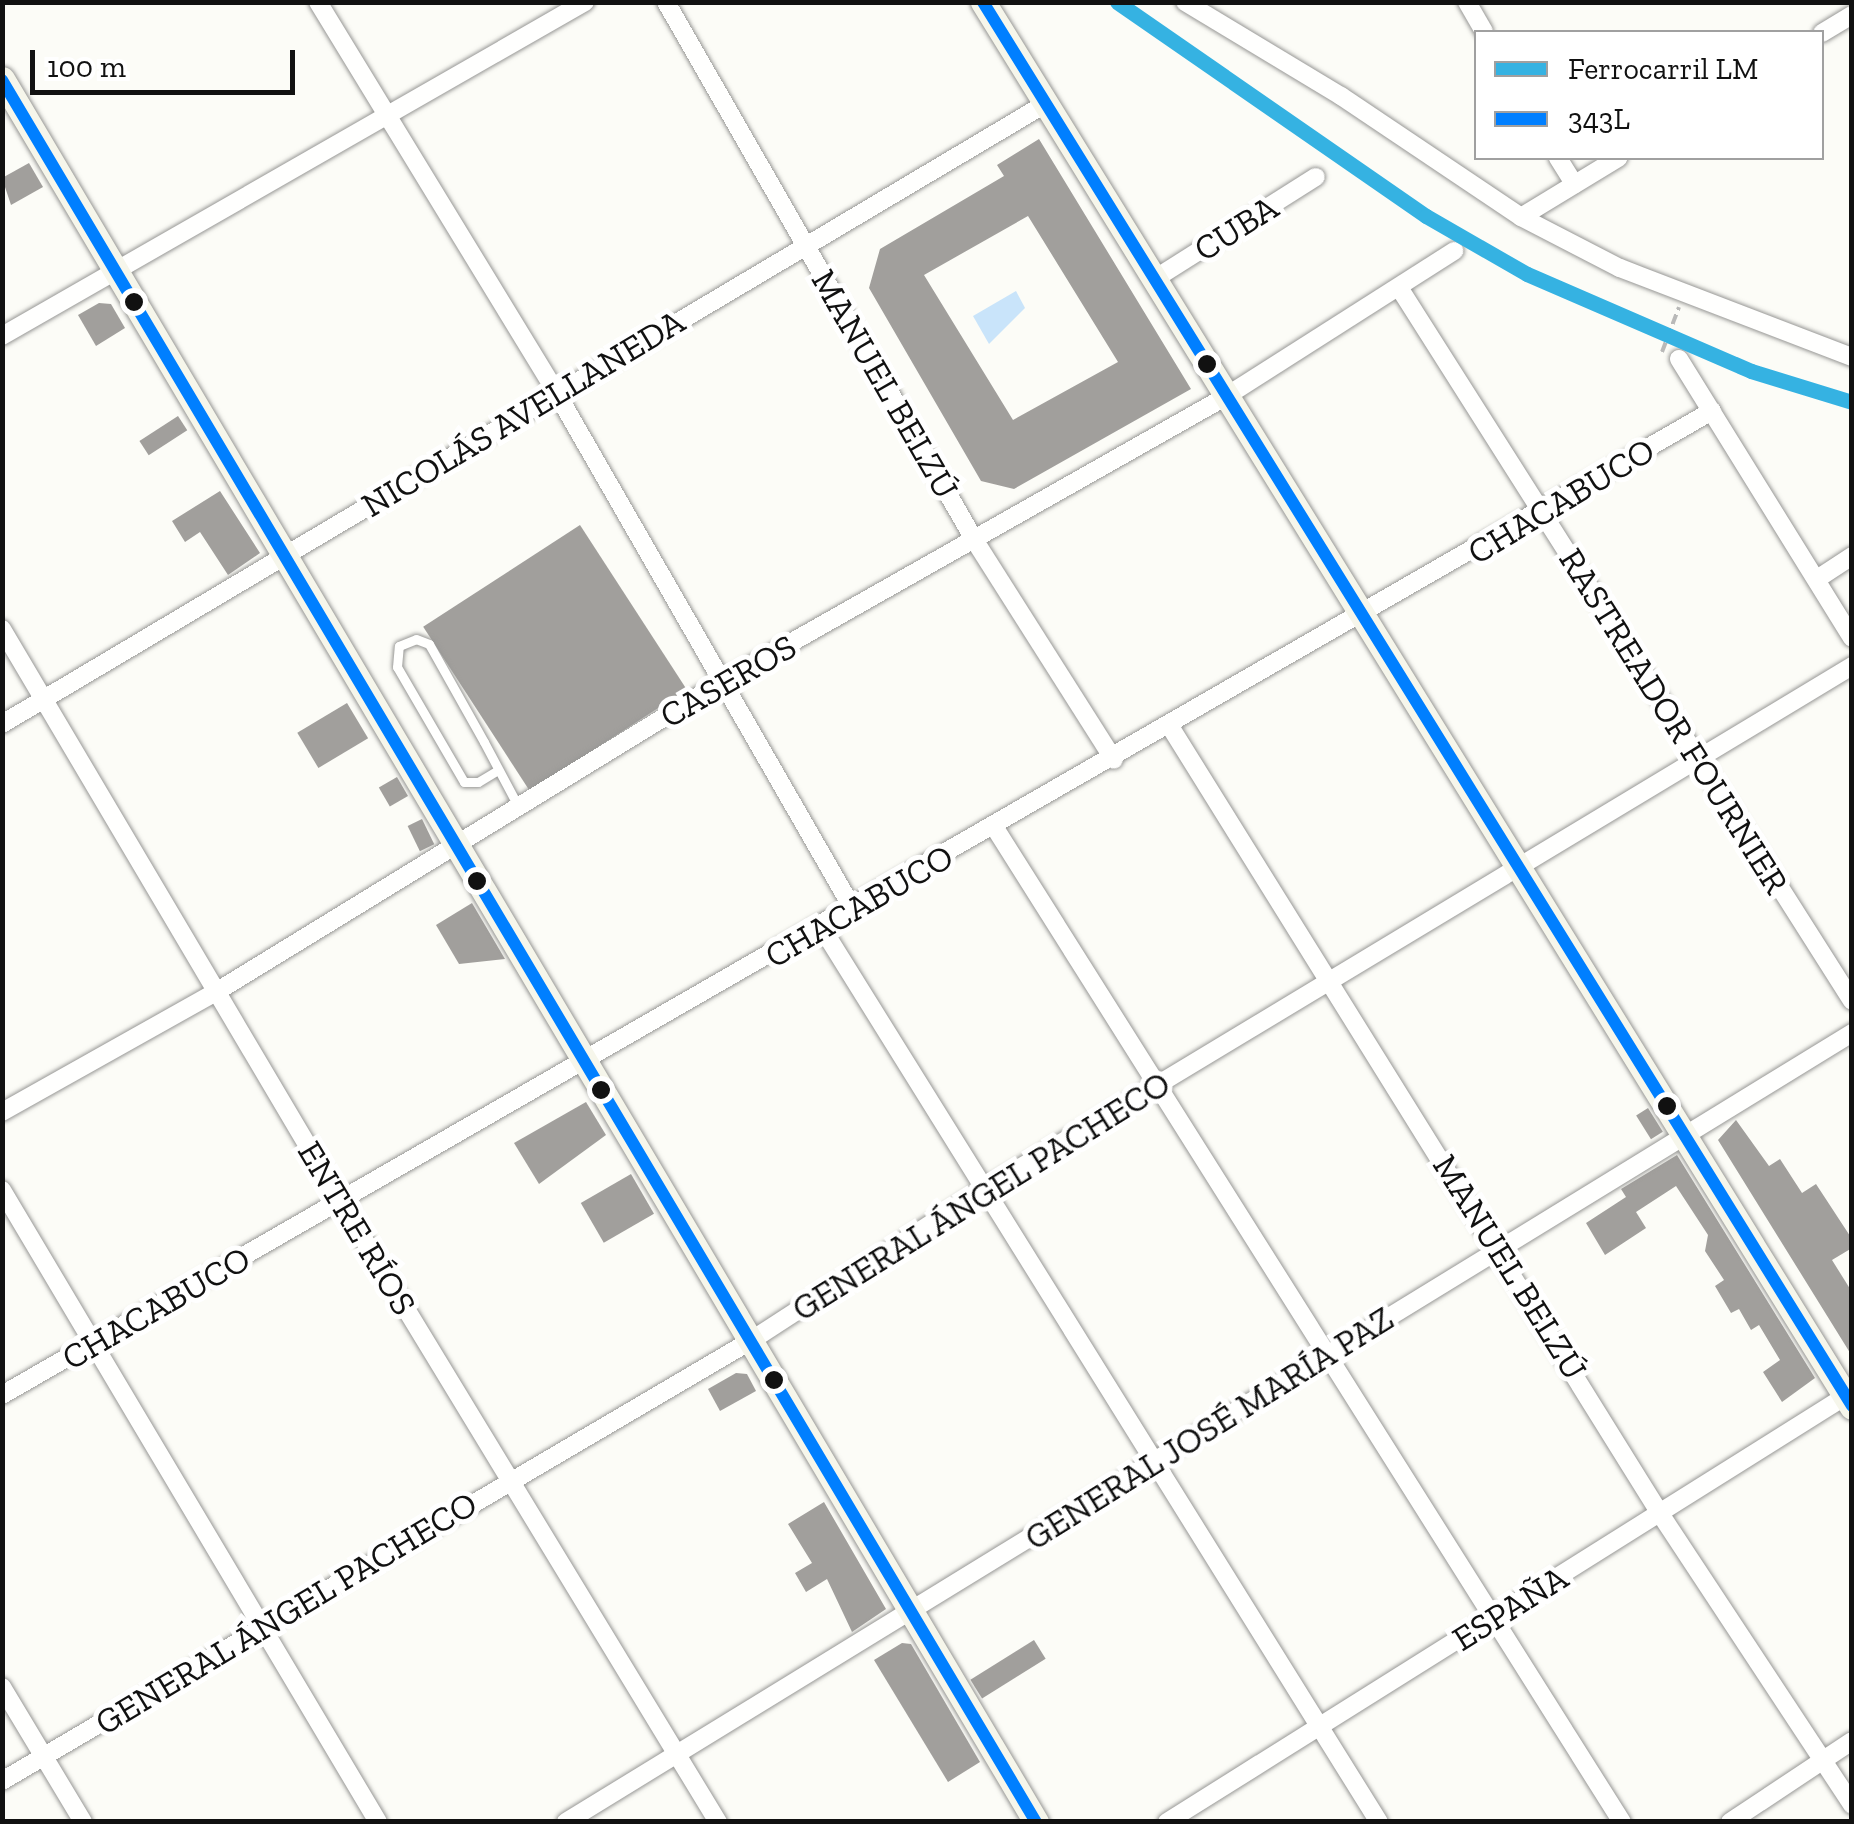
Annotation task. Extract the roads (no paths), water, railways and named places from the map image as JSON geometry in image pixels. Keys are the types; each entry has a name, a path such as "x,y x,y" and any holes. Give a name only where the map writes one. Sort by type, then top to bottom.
{"street":[{"path":"318,2 726,680 853,909"},
{"path":"2,336 585,2"},
{"name":"MANUEL BELZÚ","path":"666,2 975,542 1114,760"},
{"path":"983,2 1849,1399"},
{"path":"1467,2 1483,30"},
{"path":"1198,6 1521,217 1620,268 1852,357"},
{"path":"1824,32 1852,15"},
{"path":"2,79 1036,1822"},
{"name":"NICOLÁS AVELLANEDA","path":"2,724 1046,104"},
{"path":"1559,160 1574,184"},
{"path":"1521,217 1615,160"},
{"name":"CUBA","path":"1156,278 1316,178"},
{"name":"CASEROS","path":"2,1112 216,992 726,680 1226,397 1454,251"},
{"name":"RASTREADOR FOURNIER","path":"1400,288 1852,1001"},
{"path":"1680,359 1852,638"},
{"name":"CHACABUCO","path":"2,1395 1365,617 1712,411"},
{"path":"1816,579 1852,556"},
{"name":"ENTRE RÍOS","path":"2,629 340,1202 718,1822"},
{"name":"GENERAL ÁNGEL PACHECO","path":"2,1781 752,1340 984,1190 1852,666"},
{"name":"MANUEL BELZÚ","path":"1171,728 1500,1249 1660,1512 1852,1805"},
{"path":"995,828 1622,1822"},
{"path":"822,928 1379,1822"},
{"name":"GENERAL JOSÉ MARÍA PAZ","path":"566,1822 1852,1032"},
{"path":"2,1190 378,1822"},
{"name":"ESPAÑA","path":"1166,1822 1660,1512 1849,1399"},
{"path":"2,1687 83,1822"},
{"path":"1730,1822 1852,1742"}],"lane":[{"path":"498,770 478,782 464,782 398,666 399,646 416,639 429,644 519,808"}],"water":[{"path":"1016,291 1025,308 989,344 973,316"}],"rail line":[{"name":"LM","path":"1117,2 1426,216 1527,274 1751,371 1852,402"}]}
